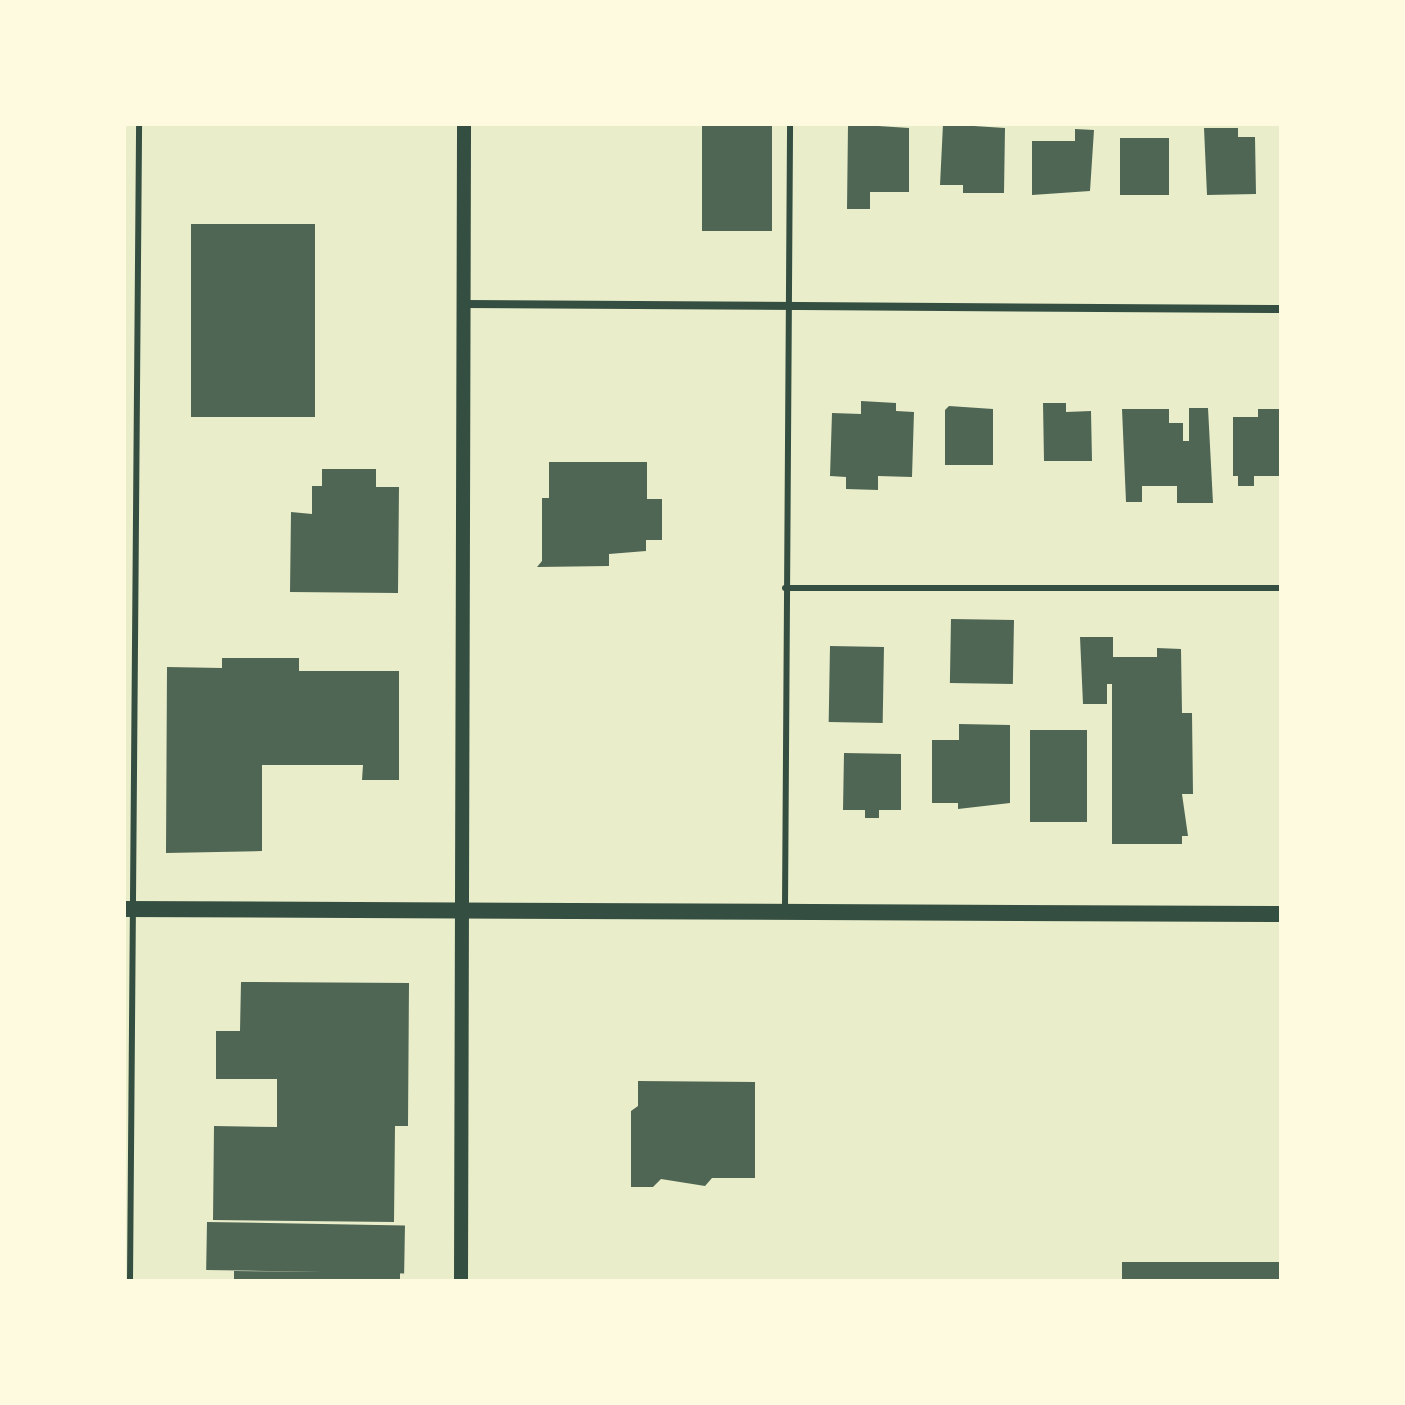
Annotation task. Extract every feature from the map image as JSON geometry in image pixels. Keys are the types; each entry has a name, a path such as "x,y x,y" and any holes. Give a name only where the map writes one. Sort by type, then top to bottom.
{"main road":[{"path":"127,909 462,913 1281,914"}],"street":[{"path":"461,1281 464,124"},
{"path":"463,304 1281,309"}],"lane":[{"path":"130,1281 127,909 139,124"},
{"path":"785,914 790,124"},
{"path":"785,588 1281,588"}],"building":[{"path":"702,124 772,124 772,231 702,231"},
{"path":"848,124 909,128 909,192 870,192 870,209 847,209"},
{"path":"943,124 1005,128 1004,193 963,193 963,185 940,185"},
{"path":"1204,128 1238,128 1238,137 1255,137 1256,194 1207,195"},
{"path":"1075,129 1094,130 1090,191 1032,195 1032,141 1075,141"},
{"path":"1120,138 1169,138 1169,195 1120,195"},
{"path":"191,224 315,224 315,417 191,417"},
{"path":"861,401 896,403 896,411 914,412 912,477 878,476 878,490 846,489 846,477 830,476 832,413 861,414"},
{"path":"1043,403 1066,403 1066,412 1091,411 1092,461 1044,461"},
{"path":"949,406 993,409 993,465 945,465 945,410"},
{"path":"1189,408 1208,408 1213,503 1177,503 1177,486 1142,486 1142,502 1126,502 1122,409 1169,409 1169,423 1183,423 1183,441 1189,441"},
{"path":"1258,409 1281,409 1281,476 1254,476 1254,486 1238,486 1238,476 1233,476 1233,417 1258,417"},
{"path":"549,462 647,462 647,499 662,499 662,540 646,540 646,551 609,554 609,566 537,567 542,561 542,498 549,498"},
{"path":"322,469 376,469 376,487 399,487 398,593 290,592 291,512 312,514 312,486 322,486"},
{"path":"951,619 1014,620 1013,684 950,683"},
{"path":"1080,637 1113,637 1113,657 1157,657 1157,648 1181,649 1182,713 1192,713 1193,794 1182,794 1188,836 1182,836 1182,844 1112,844 1112,684 1107,684 1107,704 1083,704"},
{"path":"830,646 884,647 883,723 829,722"},
{"path":"222,658 299,658 299,671 399,671 399,780 362,780 363,765 262,765 262,851 166,853 167,667 222,668"},
{"path":"959,724 1010,725 1010,803 958,809 958,803 932,803 932,740 959,740"},
{"path":"1030,730 1087,730 1087,822 1030,822"},
{"path":"844,753 901,754 901,810 879,810 879,818 865,818 865,810 843,810"},
{"path":"241,982 409,983 408,1126 395,1126 394,1222 213,1220 214,1126 277,1127 277,1079 216,1079 216,1031 240,1031"},
{"path":"638,1081 755,1082 755,1178 712,1178 705,1186 661,1179 653,1187 631,1187 631,1111 638,1106"},
{"path":"207,1222 405,1225 404,1273 206,1270"},
{"path":"1122,1262 1281,1262 1281,1281 1122,1281"},
{"path":"234,1271 392,1272 400,1273 400,1281 234,1281"}]}
